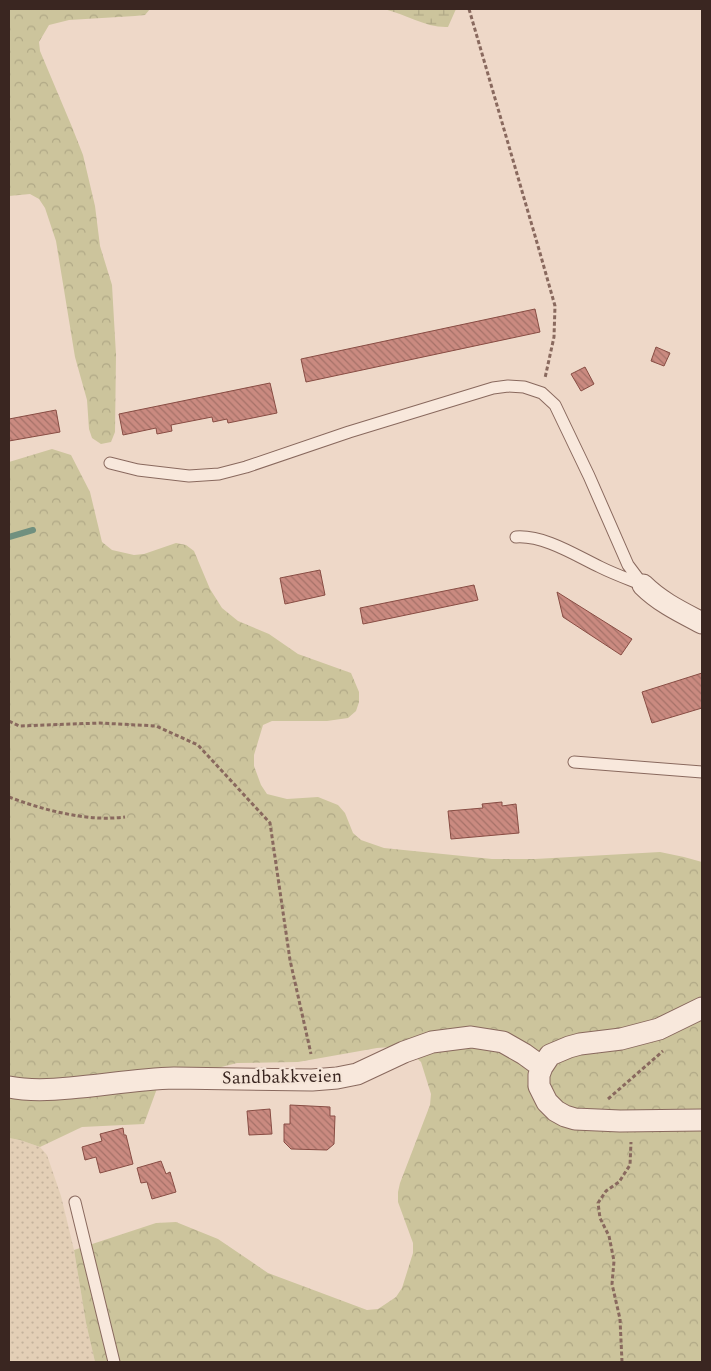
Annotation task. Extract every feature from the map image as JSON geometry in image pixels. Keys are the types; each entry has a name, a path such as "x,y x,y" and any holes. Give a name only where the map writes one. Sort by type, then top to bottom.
{"street":[{"path":"643,585 651,594 702,623"},
{"path":"702,1008 659,1029 622,1038 568,1047 550,1055 539,1074 539,1086 547,1102 556,1111 565,1116 576,1119 620,1121 702,1120"},
{"name":"Sandbakkveien","path":"9,1087 20,1089 56,1089 160,1079 312,1080 337,1078 357,1074 404,1052 432,1042 471,1037 503,1042 542,1067"}],"lane":[{"path":"110,463 138,470 189,476 219,474 493,388 508,386 524,387 542,393 555,405 590,476 628,565 643,585"},
{"path":"516,537 532,538 547,542 608,571 643,585"},
{"path":"574,762 702,772"},
{"path":"75,1202 114,1362"}],"path":[{"path":"469,9 555,306 554,337 542,393"},
{"path":"9,721 19,726 100,723 156,726 198,745 270,822 290,960 311,1054"},
{"path":"9,797 28,805 92,818 110,819 125,817"},
{"path":"622,1362 620,1319 612,1284 614,1261 609,1236 600,1218 598,1203 606,1191 619,1182 630,1165 632,1143 620,1121 608,1109 606,1100 663,1051"}],"shaded area":[{"path":"9,1138 40,1147 47,1155 61,1196 74,1250 86,1323 95,1362 9,1362"}],"green space":[{"path":"9,9 150,9 145,15 69,20 49,25 39,42 40,51 83,155 95,206 100,246 112,285 116,355 115,432 111,442 101,444 92,438 89,429 87,400 75,357 56,241 45,208 39,199 30,194 9,196"},
{"path":"384,9 456,9 448,27 440,27"},
{"path":"52,449 71,455 90,492 102,542 112,550 134,555 144,554 176,543 186,545 194,551 210,589 222,608 238,621 269,634 298,654 351,673 359,692 359,702 356,711 348,718 327,721 272,721 263,725 254,755 254,766 261,785 267,794 287,799 318,797 338,805 345,813 353,833 361,840 384,848 492,859 535,859 660,852 702,862 702,1362 95,1362 86,1323 74,1250 156,1223 176,1222 218,1239 268,1273 367,1310 378,1309 396,1297 402,1288 413,1253 413,1243 398,1202 398,1192 430,1105 431,1094 421,1062 412,1054 391,1047 377,1048 298,1062 237,1063 159,1083 144,1124 82,1127 40,1147 9,1138 9,462"}],"building":[{"path":"535,309 540,332 306,382 301,359"},
{"path":"656,347 670,353 664,366 651,361"},
{"path":"585,367 594,384 581,391 571,374"},
{"path":"270,383 277,413 228,423 227,419 213,422 212,417 171,425 172,431 157,434 156,428 123,435 119,414"},
{"path":"56,410 60,432 9,441 9,419"},
{"path":"320,570 325,595 285,604 280,578"},
{"path":"474,585 478,600 363,624 360,608"},
{"path":"557,592 632,639 621,655 563,617"},
{"path":"702,673 702,708 652,723 642,692"},
{"path":"502,802 502,806 516,804 519,833 451,839 448,811 483,808 482,804"},
{"path":"290,1105 330,1107 330,1116 335,1116 334,1144 327,1150 291,1149 284,1142 284,1124 290,1124"},
{"path":"270,1109 272,1134 249,1135 247,1111"},
{"path":"123,1128 133,1164 100,1173 96,1157 85,1160 82,1147 102,1141 100,1134"},
{"path":"161,1161 166,1174 170,1172 176,1192 152,1199 147,1182 141,1183 137,1168"}],"waterway":[{"path":"9,537 33,530"}]}
